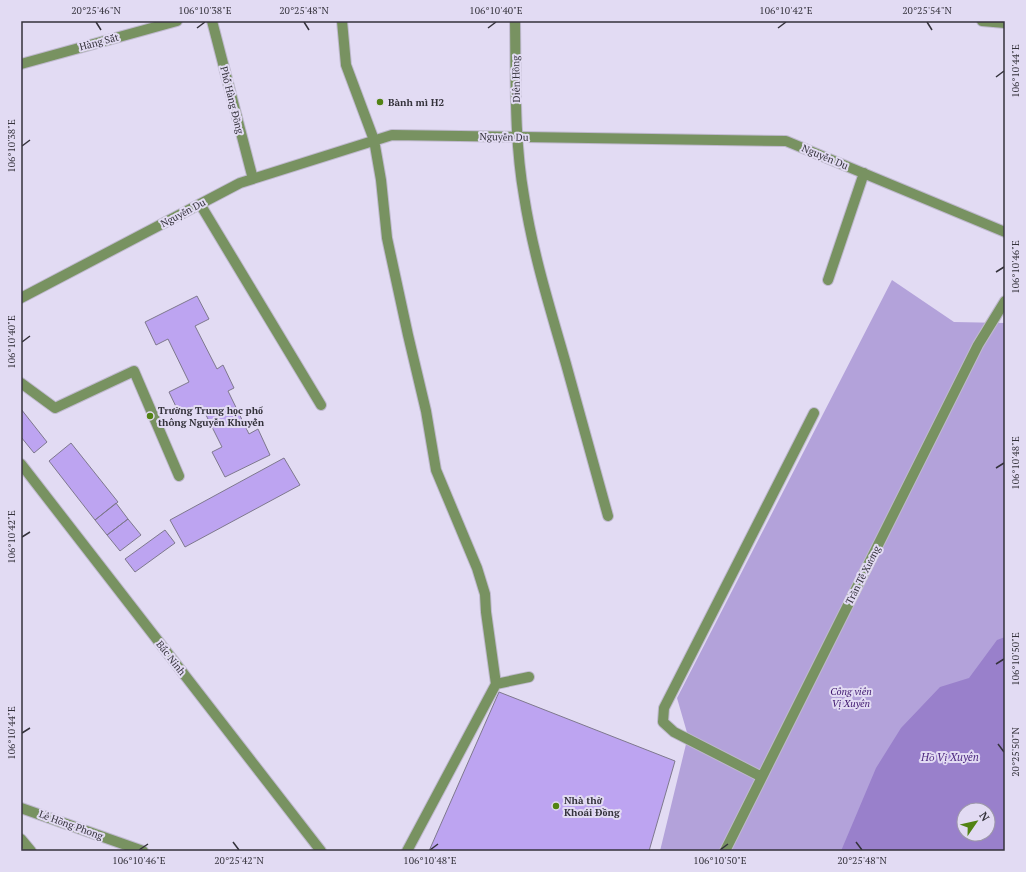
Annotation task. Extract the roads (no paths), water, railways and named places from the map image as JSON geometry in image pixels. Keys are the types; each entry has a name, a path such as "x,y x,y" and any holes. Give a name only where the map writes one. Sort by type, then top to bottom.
{"street":[{"name":"Hàng Sắt","path":"21,64 177,21"},
{"name":"Phố Hàng Đồng","path":"212,21 252,179"},
{"path":"342,21 346,65 374,140 381,180 387,238 426,411 436,470 477,568 485,594 496,684 407,851"},
{"name":"Diên Hồng","path":"515,21 517,137 523,196 533,246 608,516"},
{"path":"982,21 1005,23"},
{"name":"Nguyễn Du","path":"21,298 240,183 392,135 786,141 1005,232"},
{"path":"828,280 864,173"},
{"path":"200,204 321,405"},
{"name":"Trần Tế Xương","path":"725,851 978,345 1005,301"},
{"path":"21,383 54,408 134,371 179,476"},
{"path":"762,777 674,732 664,722 664,708 814,413"},
{"name":"Bắc Ninh","path":"21,464 321,851"},
{"path":"496,684 529,677"},
{"name":"Lê Hồng Phong","path":"21,808 143,851"},
{"path":"21,839 31,851"}],"water":[{"name":"Hồ Vị Xuyên","path":"1005,637 1005,851 841,851 876,768 901,728 940,687 969,678 997,640"}],"place":[{"name":"Bành mì H2","path":"380,102"},
{"name":"Trường Trung học phổ thông Nguyễn Khuyến","path":"150,416"},
{"name":"Nhà thờ Khoái Đồng","path":"556,806"}],"park label":[{"name":"Công viên Vị Xuyên","path":"851,696"}]}
